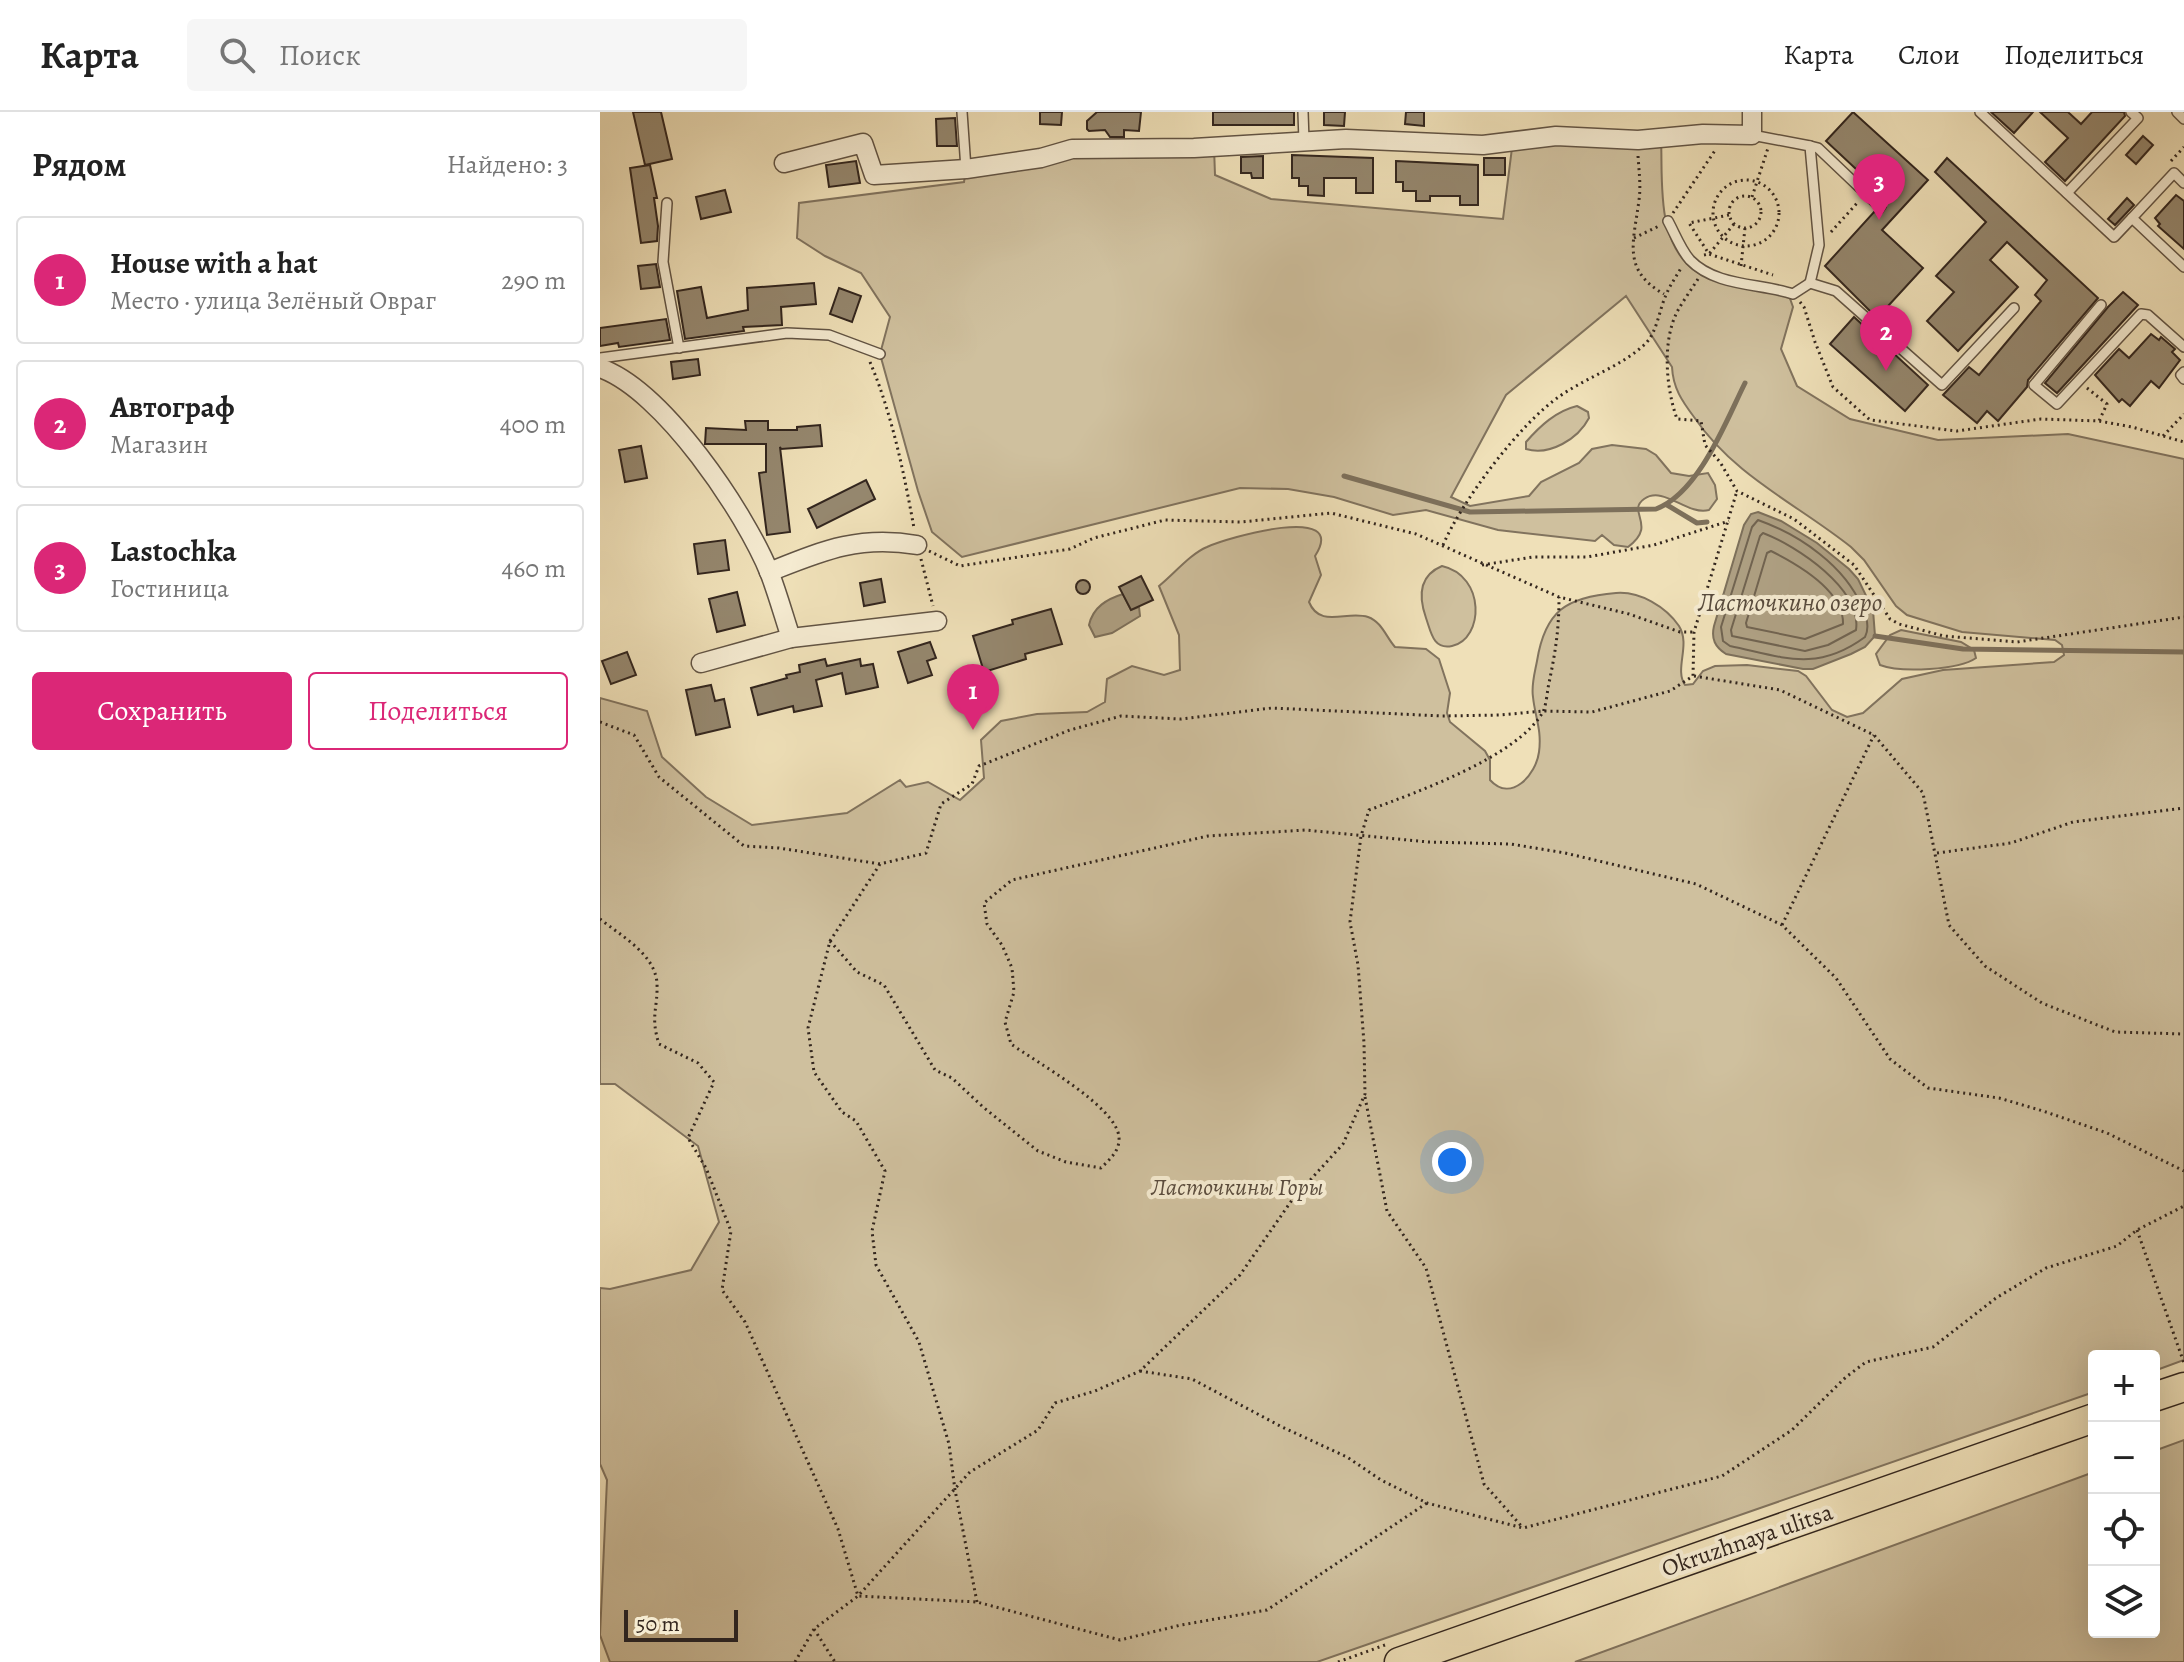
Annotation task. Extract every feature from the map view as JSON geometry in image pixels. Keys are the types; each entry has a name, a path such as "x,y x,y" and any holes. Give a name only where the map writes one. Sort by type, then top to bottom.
{"main road":[{"path":"2160,1395 2184,1387"},
{"name":"Okruzhnaya ulitsa","path":"1399,1662 2088,1420"}],"street":[{"path":"784,163 863,143 874,175 966,169 1041,158 1072,149 1194,148 1346,139 1483,145 1556,136 1638,140 1726,133 1752,135 1752,112"},
{"path":"600,368 613,372 643,396 696,450 734,508 769,572 791,638"},
{"path":"769,572 838,545 898,541 917,545"},
{"path":"701,663 791,638 937,621"}],"lane":[{"path":"962,112 966,169"},
{"path":"1303,112 1304,141"},
{"path":"1980,112 2114,237 2174,173 2184,183"},
{"path":"2067,193 2138,118 2131,112"},
{"path":"2177,112 2184,119"},
{"path":"1752,135 1818,148 1879,206"},
{"path":"1668,221 1689,259 1704,271 1724,279 1793,294 1810,283 1819,245 1810,146"},
{"path":"667,203 663,262 679,348"},
{"path":"2132,218 2184,267"},
{"path":"1810,283 1836,291 1942,385 2014,308"},
{"path":"2101,305 2034,385 2057,404 2141,314 2148,315 2184,347"},
{"path":"600,358 799,333 829,335 880,354"},
{"path":"2184,372 2181,375 2184,379"}],"path":[{"path":"1632,238 1668,221 1726,133"},
{"path":"1638,140 1639,198 1632,238 1633,257 1647,283 1666,295"},
{"path":"1752,197 1768,147"},
{"path":"2174,173 2170,161 2184,147"},
{"path":"1748,180 1757,182 1773,196 1779,216 1771,235 1763,242 1743,246 1723,237 1713,219 1715,200 1729,185 1748,180"},
{"path":"1752,197 1759,205 1761,216 1755,225 1745,228 1734,224 1729,215 1730,205 1737,198 1752,197"},
{"path":"1819,245 1861,199"},
{"path":"1709,254 1689,223 1729,215"},
{"path":"1709,254 1734,224"},
{"path":"1741,266 1745,228"},
{"path":"1442,546 1458,515 1503,451 1551,402 1647,343 1666,295 1689,259 1709,254 1783,278"},
{"path":"1704,271 1676,314 1669,340 1670,398 1677,419 1701,421 1705,445 1737,491 1794,519 1854,565 1883,610 1899,624 1944,636 2017,642 2184,617"},
{"path":"1793,294 1804,307 1833,387 1870,420 1957,431 2041,419 2099,421 2183,441"},
{"path":"863,347 877,379 906,485 917,545 937,621"},
{"path":"2079,381 2107,404 2099,421"},
{"path":"2163,436 2184,414"},
{"path":"1693,676 1694,632 1737,491"},
{"path":"917,545 960,566 1070,549 1094,538 1165,520 1241,522 1331,513 1416,534 1559,597 1629,614 1680,632 1694,632"},
{"path":"1482,565 1533,557 1600,555 1654,545 1730,521"},
{"path":"1523,1528 1484,1484 1426,1268 1387,1211 1365,1094 1359,980 1350,922 1361,836 1369,810 1429,788 1506,749 1543,711 1559,639 1559,597"},
{"path":"600,722 634,735 659,777 744,846 779,848 880,864 926,853 941,804 972,784 979,766 1070,730 1121,716 1181,719 1272,708 1442,716 1592,712 1670,691 1693,676 1780,690 1874,735 1923,793 1949,925 1985,966 2042,1003 2115,1032 2184,1034"},
{"path":"1782,925 1874,735"},
{"path":"1935,853 2011,843 2073,822 2184,808"},
{"path":"830,941 857,972 884,985 935,1070 952,1078 1038,1151 1066,1162 1101,1168 1117,1151 1119,1134 1107,1114 1088,1095 1011,1044 1005,1022 1014,992 1012,968 1002,945 987,924 984,903 1012,880 1208,836 1305,830 1428,842 1511,844 1565,853 1696,884 1782,925 1836,978 1890,1059 1928,1088 1999,1098 2043,1111 2107,1133 2184,1171"},
{"path":"880,864 830,941 808,1028 814,1072 842,1112 856,1121 885,1171 872,1231 876,1265 919,1342 949,1444 977,1602"},
{"path":"600,919 646,956 657,980 653,1025 659,1044 698,1063 714,1082 688,1138 706,1168 731,1231 722,1290 745,1322 838,1529 858,1596"},
{"path":"795,1662 814,1629 858,1596 970,1472 1038,1430 1055,1403 1095,1391 1140,1371 1240,1275 1292,1200 1343,1144 1365,1094"},
{"path":"1140,1371 1192,1379 1282,1427 1347,1457 1381,1480 1427,1503 1523,1528 1722,1476 1792,1430 1846,1377 1866,1362 1933,1347 1996,1298 2046,1268 2117,1246 2137,1230 2184,1206"},
{"path":"2137,1230 2184,1363"},
{"path":"858,1596 977,1602 1120,1640 1181,1625 1267,1610 1427,1503"},
{"path":"814,1629 835,1662"}],"green space":[{"name":"Ласточкины Горы","path":"1661,138 1664,211 1674,245 1683,260 1697,272 1717,281 1788,293 1793,307 1781,349 1797,386 1850,419 1938,440 2068,434 2184,459 2184,1360 2160,1369 2160,1350 2088,1350 2088,1394 1317,1662 610,1662 600,1635 607,1480 600,1464 600,1288 610,1289 691,1270 719,1222 698,1146 615,1084 600,1084 600,698 647,711 662,757 706,797 752,825 847,813 900,780 906,787 928,782 960,800 984,778 981,740 1001,721 1037,714 1087,712 1105,702 1107,679 1132,666 1164,675 1180,670 1179,635 1159,586 1188,559 1207,547 1237,537 1301,527 1316,531 1321,540 1315,556 1321,575 1309,602 1314,610 1327,617 1368,617 1380,626 1395,647 1426,649 1439,659 1450,693 1447,713 1450,722 1485,751 1490,760 1490,780 1506,789 1528,777 1537,761 1540,737 1532,688 1546,630 1561,610 1584,598 1625,593 1652,602 1667,613 1682,633 1681,672 1685,685 1693,684 1703,671 1715,666 1747,665 1798,671 1806,676 1832,710 1847,717 1863,713 1902,679 1943,670 2054,662 2064,655 2062,645 2055,640 1962,632 1907,615 1896,606 1864,560 1851,547 1747,473 1710,438 1682,400 1672,367 1626,296 1506,395 1451,497 1470,506 1529,496 1541,482 1579,463 1592,449 1612,445 1646,449 1656,455 1671,473 1689,476 1708,473 1715,485 1717,499 1709,510 1692,509 1660,496 1644,499 1638,509 1641,532 1628,547 1614,545 1602,535 1595,541 1498,530 1426,510 1393,515 1334,497 1288,489 1240,488 962,557 932,532 918,491 880,354 890,317 861,273 797,238 799,203 964,182 966,169 1072,149 1214,147 1215,175 1271,199 1503,219 1513,140"},
{"path":"1577,406 1588,412 1589,418 1571,439 1554,448 1526,449 1526,442 1543,425 1562,411"},
{"path":"1442,566 1456,572 1467,582 1476,607 1470,632 1463,641 1446,647 1434,639 1422,603 1422,588 1428,576"},
{"path":"1901,630 1961,642 1974,650 1976,658 1930,669 1880,665 1876,654 1890,635"},
{"path":"2184,1440 2184,1662 1575,1662 2088,1474 2088,1638 2160,1638 2160,1449"}],"water":[{"name":"Ласточкино озеро","path":"1758,512 1781,521 1817,543 1858,579 1873,610 1875,636 1865,647 1813,669 1803,669 1726,654 1717,645 1714,626 1744,525 1751,514"},
{"path":"1123,594 1131,610 1139,607 1140,616 1112,633 1095,637 1089,625 1094,613 1106,601"}],"building":[{"path":"633,112 661,112 672,159 645,165"},
{"path":"1040,112 1062,112 1061,125 1040,124"},
{"path":"1097,112 1141,112 1139,131 1124,130 1124,137 1110,137 1105,130 1089,131 1087,121"},
{"path":"1213,112 1294,112 1294,125 1213,125"},
{"path":"1324,112 1345,112 1344,126 1324,125"},
{"path":"1406,112 1424,112 1424,126 1405,124"},
{"path":"1853,112 1928,180 1882,230 1923,268 1877,318 1825,266 1874,212 1882,213 1886,207 1884,201 1887,198 1826,141"},
{"path":"1991,112 2033,112 2014,133"},
{"path":"2040,112 2068,112 2081,124 2092,112 2124,112 2125,116 2065,181 2045,162 2068,138"},
{"path":"955,118 957,146 937,146 936,119"},
{"path":"2143,136 2153,145 2136,164 2126,155"},
{"path":"1292,155 1373,158 1373,193 1356,193 1356,178 1324,178 1324,196 1308,195 1308,186 1299,186 1299,178 1292,178"},
{"path":"1263,156 1263,178 1252,178 1251,173 1241,173 1241,157"},
{"path":"1484,158 1505,158 1505,175 1484,175"},
{"path":"1947,158 2098,298 2028,380 2027,387 1998,421 1987,411 1977,423 1943,395 1969,367 1979,375 2041,301 2035,295 2047,280 2007,242 1990,260 2018,287 1958,351 1927,321 1954,292 1936,276 1986,222 1935,172"},
{"path":"856,161 860,183 829,187 826,165"},
{"path":"1396,161 1478,165 1478,205 1460,205 1460,196 1430,196 1430,201 1416,201 1416,191 1403,191 1403,182 1396,182"},
{"path":"650,165 657,198 654,198 657,241 641,243 630,168"},
{"path":"725,190 731,212 701,219 696,197"},
{"path":"2176,195 2184,201 2184,249 2158,226 2160,224 2155,218"},
{"path":"2127,198 2134,205 2115,225 2108,219"},
{"path":"656,264 660,287 641,289 638,266"},
{"path":"814,283 816,304 781,307 782,325 743,327 744,331 685,339 677,291 701,287 707,318 748,310 747,288"},
{"path":"839,288 861,296 852,322 830,314"},
{"path":"2123,292 2138,305 2057,393 2045,383"},
{"path":"1854,317 1928,385 1905,411 1830,344"},
{"path":"666,319 670,340 619,347 618,343 600,346 600,328"},
{"path":"2151,334 2159,340 2161,337 2175,349 2172,352 2180,360 2159,388 2151,381 2130,406 2122,399 2119,402 2095,375 2119,349 2129,358"},
{"path":"698,359 700,375 673,379 671,362"},
{"path":"745,421 768,421 768,430 797,430 797,427 820,425 822,446 780,447 790,532 767,535 759,473 766,472 766,444 705,444 706,428 746,430"},
{"path":"641,446 647,478 625,482 619,450"},
{"path":"866,480 875,499 817,528 808,509"},
{"path":"725,540 729,570 698,574 694,544"},
{"path":"1141,576 1153,600 1131,610 1119,587"},
{"path":"881,579 885,602 864,606 860,583"},
{"path":"1083,580 1090,587 1083,594 1076,587"},
{"path":"737,592 745,625 717,632 709,599"},
{"path":"1051,609 1062,644 1025,654 1026,659 984,672 973,636"},
{"path":"930,642 936,658 927,661 932,675 908,683 898,652"},
{"path":"627,652 636,675 611,684 602,661"},
{"path":"825,659 827,666 860,659 861,666 873,664 878,687 846,694 842,673 816,680 822,706 794,712 793,706 758,715 751,688 800,672 799,665"},
{"path":"711,685 715,701 724,699 730,727 696,735 686,690"}],"waterway":[{"path":"1344,476 1470,512 1656,509 1671,501 1698,472 1745,383"},
{"path":"1667,505 1697,523 1707,522"},
{"path":"1875,636 1963,649 2184,652"}],"place":[{"name":"Lastochka","path":"1879,220"},
{"name":"Автограф","path":"1886,371"},
{"name":"House with a hat","path":"973,730"}]}
